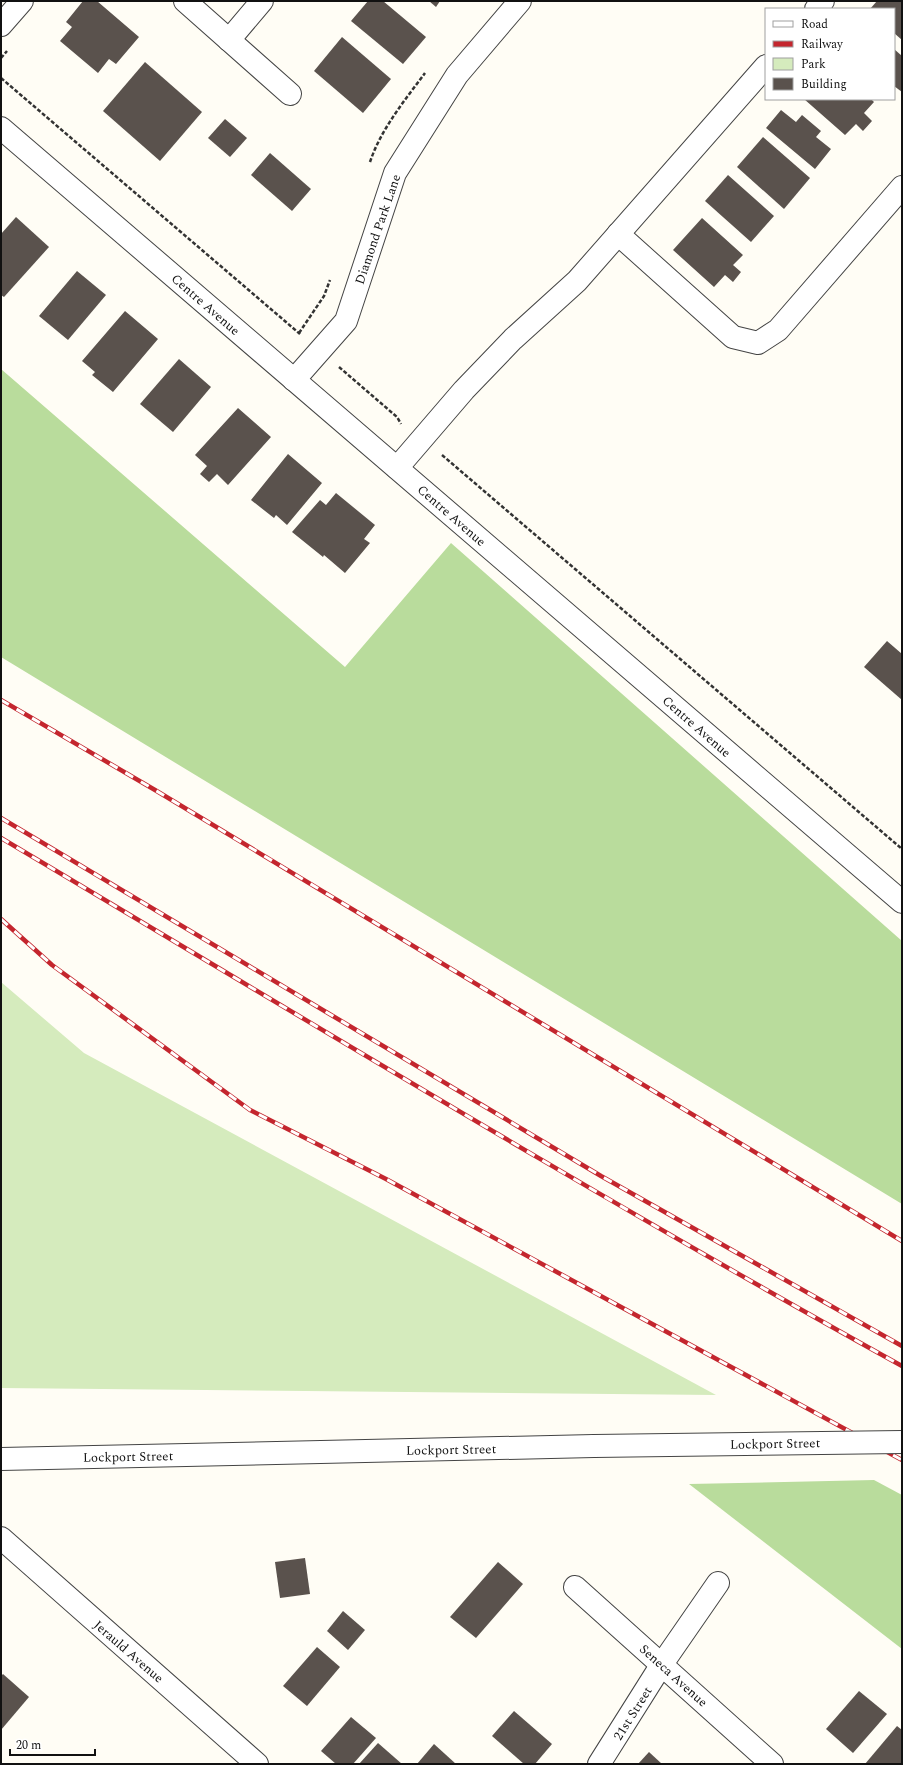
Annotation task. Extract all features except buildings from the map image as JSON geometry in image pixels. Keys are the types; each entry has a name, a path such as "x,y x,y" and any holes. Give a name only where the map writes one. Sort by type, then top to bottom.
{"street":[{"path":"1,25 22,1"},
{"path":"185,1 290,94"},
{"path":"229,40 262,1"},
{"name":"Diamond Park Lane","path":"294,380 346,321 395,173 457,75 520,1"},
{"path":"397,468 464,390 513,339 577,281 765,67"},
{"name":"Centre Avenue","path":"1,128 902,902"},
{"path":"618,234 733,337 758,343 778,330 902,187"},
{"name":"Lockport Street","path":"1,1459 594,1446 902,1442"},
{"name":"Jerauld Avenue","path":"1,1538 257,1764"},
{"name":"21st Street","path":"600,1764 662,1664 718,1583"},
{"name":"Seneca Avenue","path":"575,1587 772,1764"}],"path":[{"path":"1,78 397,417"},
{"path":"439,453 902,849"}],"green space":[{"path":"1,369 345,667 451,543 902,941 902,1204 1,657"},
{"path":"1,982 84,1053 716,1395 1,1388"},
{"path":"874,1480 902,1495 902,1649 689,1484"}],"railway":[{"path":"1,700 155,790 902,1241"},
{"path":"1,818 601,1176 902,1346"},
{"path":"1,838 562,1172 902,1366"},
{"path":"1,919 52,965 250,1110 386,1179 902,1460"}]}
